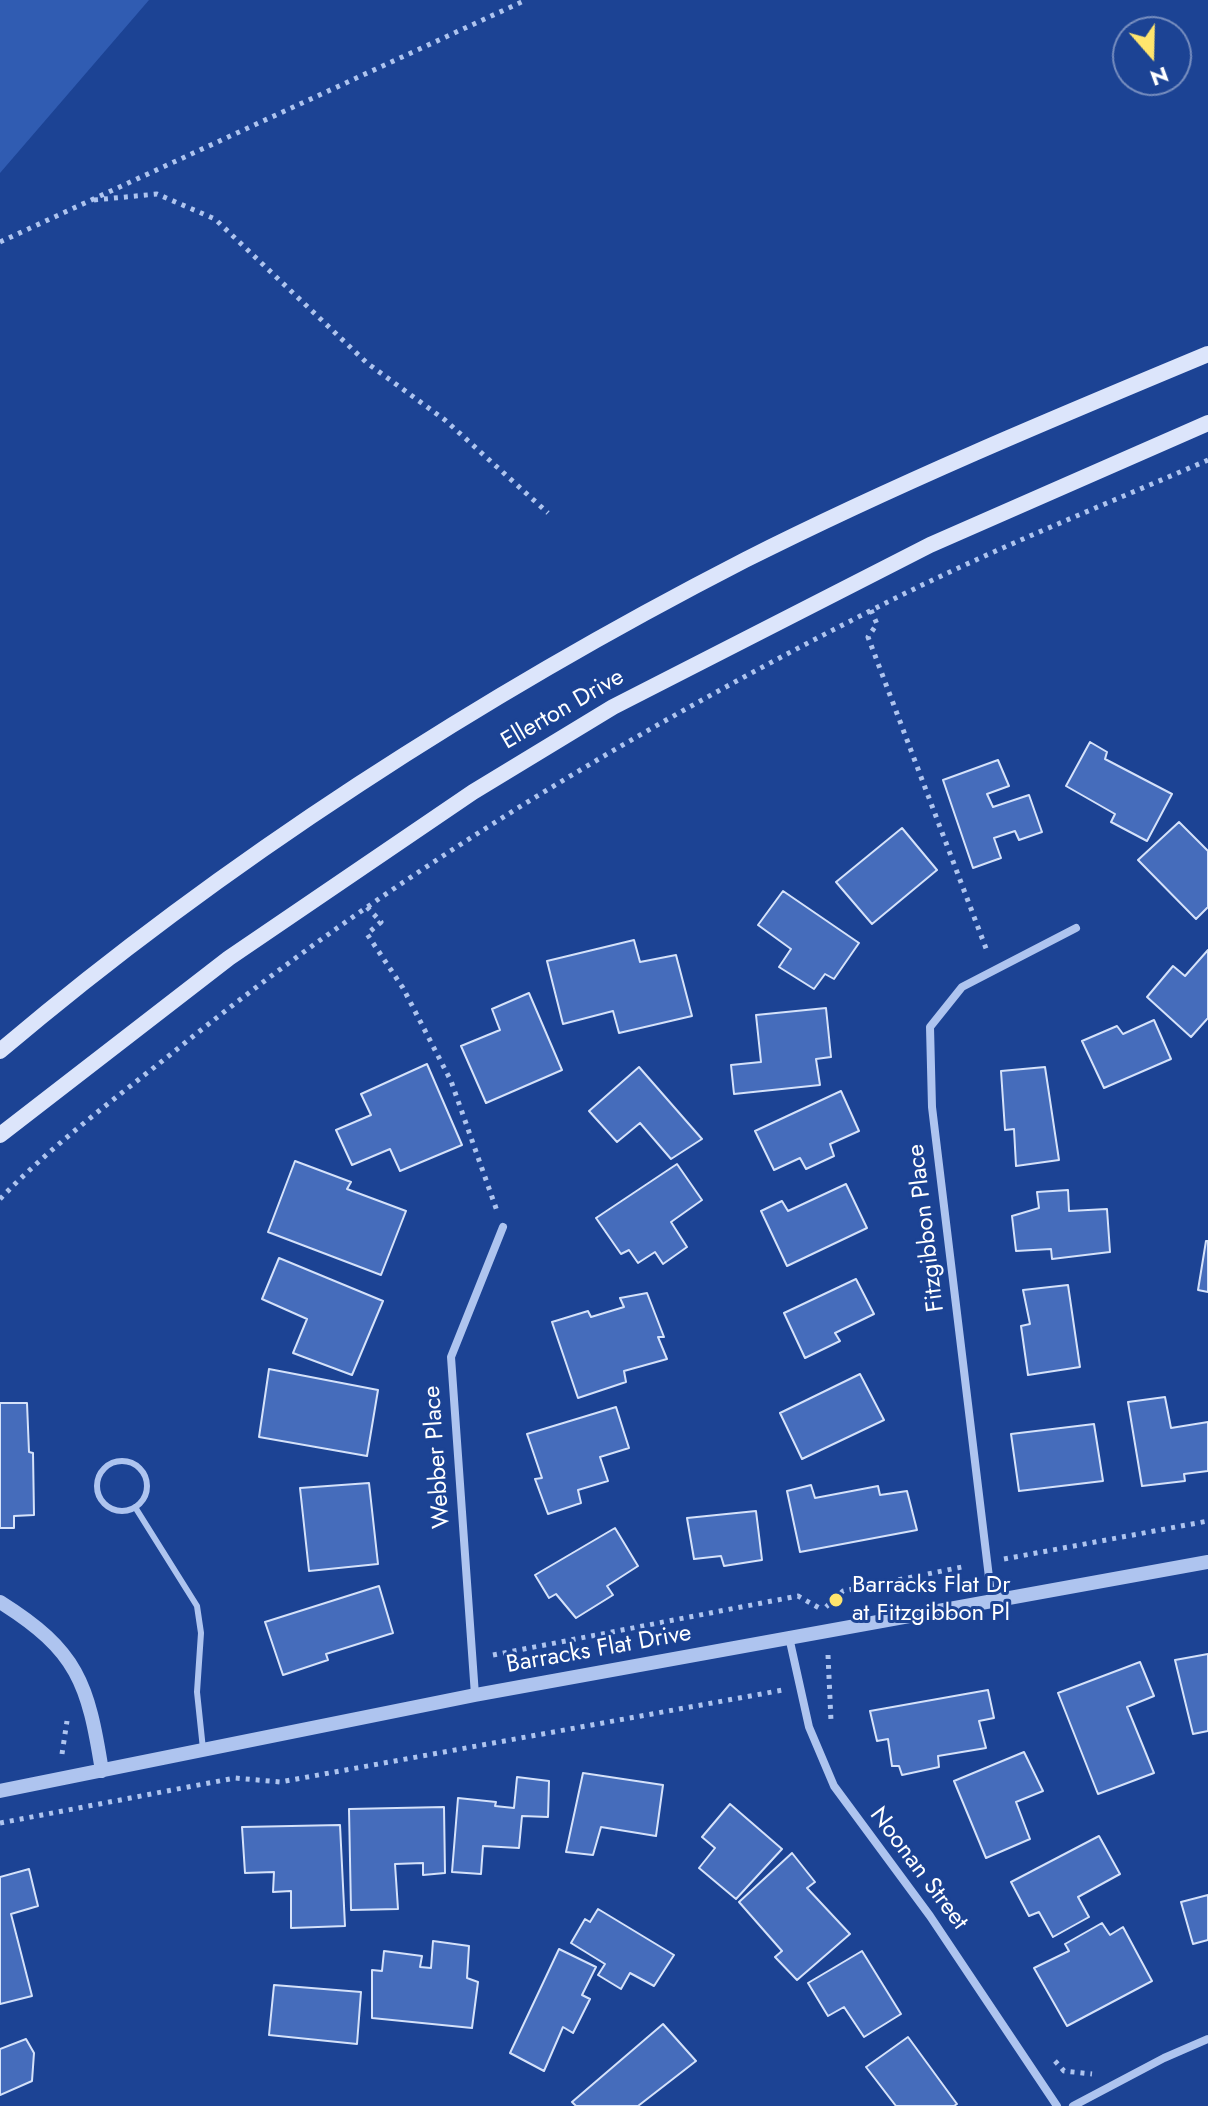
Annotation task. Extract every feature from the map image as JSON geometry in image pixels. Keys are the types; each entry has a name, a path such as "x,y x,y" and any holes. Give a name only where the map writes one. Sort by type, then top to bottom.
{"main road":[{"name":"Ellerton Drive","path":"0,1051 88,976 292,831 478,711 612,632 746,560 893,490 1208,354"},
{"name":"Ellerton Drive","path":"0,1135 229,958 473,792 613,707 930,545 1208,423"}],"street":[{"name":"Fitzgibbon Place","path":"992,1602 932,1107 930,1027 962,987 1076,928"},
{"name":"Webber Place","path":"475,1695 451,1357 503,1227"},
{"name":"Barracks Flat Drive","path":"0,1791 203,1753 475,1695 1208,1562"},
{"path":"0,1602 45,1633 71,1662 92,1710 102,1771"},
{"name":"Noonan Street","path":"789,1637 813,1740 834,1786 930,1916 1057,2106"},
{"path":"1073,2106 1208,2039"}],"lane":[{"path":"117,1461 128,1462 142,1471 146,1493 135,1507 124,1511 113,1509 99,1498 97,1481 106,1466 117,1461"},
{"path":"135,1507 197,1606 201,1633 197,1692 203,1753"}],"path":[{"path":"0,242 526,0"},
{"path":"90,201 157,194 215,219 367,363 445,420 548,513"},
{"path":"0,1199 97,1114 221,1014 367,906 415,871 628,740 871,610 1208,460"},
{"path":"871,610 877,624 868,637 994,971"},
{"path":"367,906 381,922 367,934 403,988 451,1081 503,1227"},
{"path":"822,1610 843,1591 1208,1521"},
{"path":"472,1659 798,1596 822,1610"},
{"path":"822,1610 831,1680 831,1733"},
{"path":"0,1823 235,1778 280,1782 831,1680"},
{"path":"60,1811 68,1711"},
{"path":"1053,2060 1064,2071 1091,2073 1101,2091"}],"shaded area":[{"path":"0,0 149,0 0,173"}],"building":[{"path":"1090,742 1107,752 1105,759 1172,794 1147,841 1111,822 1115,814 1066,786"},
{"path":"998,760 1009,786 987,794 993,807 1029,795 1042,832 1019,840 1015,831 994,838 1001,858 973,868 943,780"},
{"path":"1179,822 1208,851 1208,907 1196,919 1138,860"},
{"path":"902,828 937,870 872,924 836,882"},
{"path":"783,891 859,943 834,979 825,974 814,989 779,967 791,949 758,925"},
{"path":"634,940 640,962 676,955 692,1016 619,1033 613,1011 563,1024 547,961"},
{"path":"1208,950 1208,1018 1191,1037 1147,997 1173,966 1185,976"},
{"path":"529,993 562,1070 486,1103 461,1046 500,1030 492,1009"},
{"path":"826,1008 831,1057 816,1059 820,1085 734,1094 731,1065 761,1062 756,1015"},
{"path":"1154,1020 1171,1059 1104,1088 1082,1041 1117,1026 1123,1034"},
{"path":"427,1064 462,1145 400,1171 390,1149 352,1165 336,1130 371,1115 361,1094"},
{"path":"639,1067 702,1139 671,1159 640,1123 617,1142 589,1111"},
{"path":"1045,1067 1059,1160 1016,1166 1014,1129 1005,1130 1001,1071"},
{"path":"841,1091 859,1131 830,1144 834,1156 806,1169 800,1158 774,1170 755,1131"},
{"path":"295,1161 351,1182 347,1189 406,1211 381,1275 268,1232"},
{"path":"677,1164 702,1200 671,1222 687,1247 663,1264 655,1252 638,1263 629,1250 621,1254 596,1218"},
{"path":"846,1184 867,1228 787,1266 761,1211 782,1201 788,1211"},
{"path":"1068,1190 1069,1211 1107,1209 1110,1252 1052,1259 1051,1249 1016,1251 1012,1216 1039,1208 1037,1192"},
{"path":"1208,1241 1208,1292 1198,1290"},
{"path":"279,1258 383,1301 352,1375 293,1353 307,1319 262,1299"},
{"path":"856,1279 874,1314 835,1333 840,1341 805,1358 784,1313"},
{"path":"1068,1285 1080,1367 1028,1375 1021,1326 1030,1324 1023,1290"},
{"path":"647,1293 664,1337 658,1337 667,1359 624,1371 626,1382 578,1398 552,1322 588,1311 591,1317 624,1307 620,1298"},
{"path":"269,1369 378,1390 367,1456 259,1437"},
{"path":"860,1374 884,1420 802,1459 780,1413"},
{"path":"1165,1397 1171,1428 1208,1422 1208,1471 1184,1474 1185,1481 1142,1486 1128,1402"},
{"path":"0,1403 27,1403 29,1452 33,1453 34,1515 14,1516 14,1528 0,1528"},
{"path":"616,1407 629,1448 600,1457 608,1481 578,1490 581,1503 548,1514 535,1479 542,1478 527,1434"},
{"path":"1094,1424 1103,1481 1019,1491 1011,1434"},
{"path":"369,1483 378,1564 309,1571 300,1488"},
{"path":"811,1485 815,1498 878,1486 880,1495 907,1491 917,1530 800,1552 787,1491"},
{"path":"756,1511 762,1560 724,1566 721,1556 694,1559 687,1518"},
{"path":"615,1528 638,1566 607,1586 613,1595 576,1618 556,1594 549,1598 535,1575"},
{"path":"379,1586 393,1633 326,1654 328,1660 283,1675 265,1622"},
{"path":"1208,1654 1208,1731 1193,1734 1175,1660"},
{"path":"1140,1662 1154,1696 1127,1707 1154,1773 1098,1794 1058,1693"},
{"path":"988,1690 994,1718 979,1721 986,1748 938,1756 939,1767 902,1775 899,1766 892,1766 888,1739 877,1741 870,1711"},
{"path":"1024,1752 1043,1791 1016,1802 1030,1839 986,1858 954,1781"},
{"path":"583,1773 663,1785 656,1836 601,1827 593,1855 566,1852"},
{"path":"517,1777 549,1781 548,1817 522,1816 519,1848 483,1846 481,1874 452,1872 458,1798 496,1802 495,1806 514,1808"},
{"path":"730,1804 782,1849 736,1899 699,1868 715,1848 702,1837"},
{"path":"444,1807 445,1873 423,1875 423,1863 395,1864 398,1909 351,1910 349,1809"},
{"path":"340,1825 345,1926 291,1928 291,1891 273,1892 274,1872 245,1873 242,1827"},
{"path":"1099,1836 1120,1874 1078,1897 1089,1917 1053,1937 1039,1912 1029,1916 1011,1882"},
{"path":"792,1853 815,1882 807,1888 850,1934 797,1980 775,1957 782,1951 739,1902"},
{"path":"29,1869 38,1906 11,1914 32,1996 0,2004 0,1877"},
{"path":"1208,1895 1208,1940 1193,1944 1181,1902"},
{"path":"598,1909 674,1955 654,1986 630,1973 621,1989 598,1975 605,1964 571,1943 585,1919 590,1922"},
{"path":"1102,1923 1110,1935 1123,1927 1152,1981 1067,2026 1034,1968 1069,1951 1065,1944"},
{"path":"433,1941 469,1946 467,1978 478,1982 472,2028 372,2018 372,1970 382,1971 384,1951 422,1956 420,1967 431,1968"},
{"path":"559,1949 596,1967 582,1995 590,1999 573,2033 563,2027 544,2071 510,2053"},
{"path":"862,1951 901,2014 864,2037 844,2007 828,2016 808,1983"},
{"path":"274,1985 361,1992 357,2044 269,2035"},
{"path":"663,2024 696,2061 638,2106 576,2106 572,2102"},
{"path":"908,2037 957,2104 896,2106 866,2067"},
{"path":"26,2039 34,2053 32,2081 0,2095 0,2049"}],"place":[{"name":"Barracks Flat Dr at Fitzgibbon Pl","path":"836,1600"}]}
